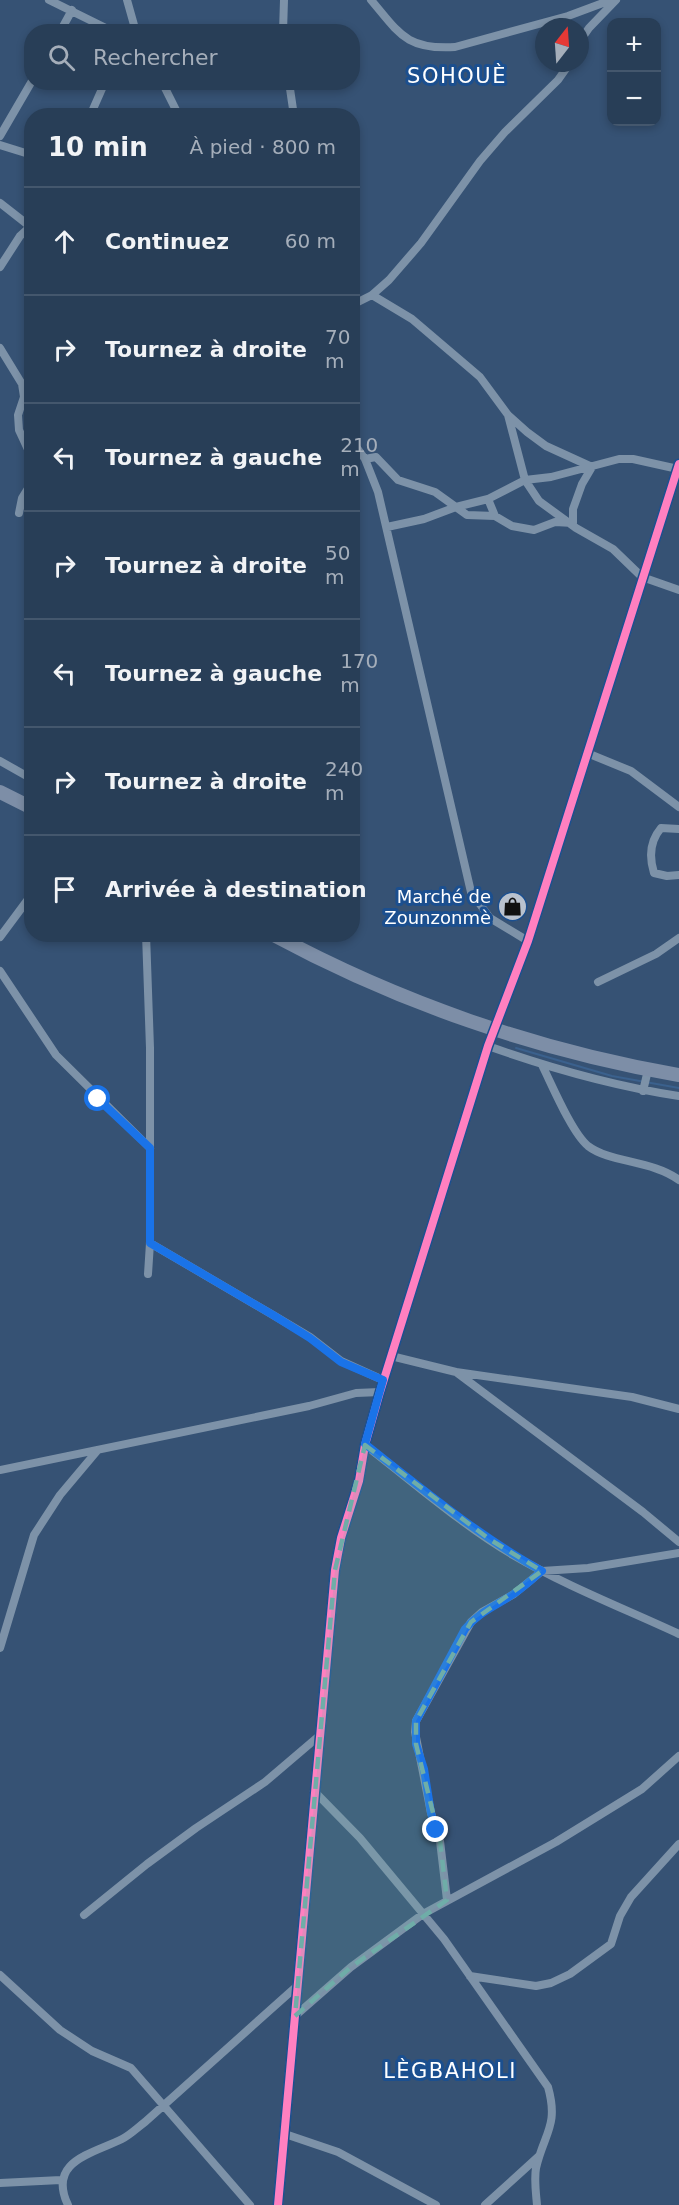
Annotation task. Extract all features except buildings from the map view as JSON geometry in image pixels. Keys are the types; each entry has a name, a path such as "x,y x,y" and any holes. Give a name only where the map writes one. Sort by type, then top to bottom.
{"main road":[{"path":"0,792 24,804"},
{"path":"289,942 362,977 494,1030 645,1081 679,1075"}],"street":[{"path":"49,0 99,24"},
{"path":"127,0 134,24"},
{"path":"284,0 284,24"},
{"path":"371,0 393,29 423,46 437,48 455,47 568,16 610,0"},
{"path":"589,28 616,0"},
{"path":"64,24 72,10"},
{"path":"360,301 372,295 389,280 421,243 480,161 504,132 564,72"},
{"path":"0,136 27,90"},
{"path":"94,108 101,90"},
{"path":"166,90 175,108"},
{"path":"290,90 293,108"},
{"path":"0,144 24,152"},
{"path":"0,203 24,221"},
{"path":"0,267 24,235"},
{"path":"372,295 412,319 480,377 508,414 526,432 546,446 592,467"},
{"path":"0,348 22,384 24,397 18,415 18,430 24,442"},
{"path":"508,414 525,480 539,501 568,522 613,549 642,577 679,590"},
{"path":"360,452 378,492 387,527 471,892 489,918 528,941"},
{"path":"365,459 376,457 398,480 443,496 467,515 495,516 512,526 534,530 555,522 573,523 573,509 582,484 592,467"},
{"path":"278,2205 319,1736 340,1538 359,1481 365,1444 383,1380 488,1046 528,941 678,466 619,459 551,477 525,480 488,499 456,507 424,519 387,527"},
{"path":"20,513 24,495"},
{"path":"488,499 495,516"},
{"path":"587,753 631,771 679,807"},
{"path":"0,761 24,774"},
{"path":"679,829 661,828 655,834 650,859 654,873 667,876 679,875"},
{"path":"0,937 24,905"},
{"path":"598,982 656,954 679,938"},
{"path":"146,942 150,1048 148,1274"},
{"path":"0,971 56,1055 150,1148"},
{"path":"488,1046 542,1065 645,1081 679,1096"},
{"path":"542,1065 572,1126 586,1144 601,1152 659,1168 679,1180"},
{"path":"150,1243 310,1338 341,1362 383,1380"},
{"path":"391,1356 456,1372 632,1397 679,1409"},
{"path":"456,1372 634,1505 679,1542"},
{"path":"0,1470 309,1406 356,1393 380,1392"},
{"path":"365,1444 511,1554 542,1571 679,1634"},
{"path":"0,1647 34,1535 60,1495 98,1451"},
{"path":"447,1900 440,1841 431,1813 424,1769 416,1744 416,1721 465,1629 482,1612 514,1594 542,1571 588,1568 679,1552"},
{"path":"84,1915 171,1846 265,1782 319,1736"},
{"path":"295,2016 351,1966 423,1914 556,1842 642,1789 679,1756"},
{"path":"315,1791 360,1838 444,1939 548,2087 552,2123 540,2156 535,2179 537,2205"},
{"path":"470,1976 536,1986 550,1983 570,1974 610,1944 620,1916 631,1897 679,1844"},
{"path":"0,1975 60,2030 92,2051 131,2068 250,2205"},
{"path":"68,2205 62,2191 61,2180 65,2171 79,2158 124,2138 297,1986"},
{"path":"285,2134 338,2152 436,2205"},
{"path":"485,2205 540,2156"},
{"path":"0,2183 61,2180"}],"highlighted area":[{"path":"365,1445 489,1539 542,1571 471,1622 416,1721 416,1744 440,1841 447,1900 351,1967 295,2016 335,1570"}],"waterway":[{"path":"516,1048 612,1076 679,1088"}],"cycle path":[{"path":"278,2205 335,1570 341,1538 359,1481 365,1445 380,1392 488,1046 528,941 679,464"}],"place":[{"name":"Marché de Zounzonmè","path":"512,906"}],"district":[{"name":"SOHOUÈ","path":"457,76"},
{"name":"LÈGBAHOLI","path":"450,2071"}],"route":[{"path":"98,1099 150,1148 150,1243 310,1338 341,1362 383,1380 365,1444 467,1523 511,1554 542,1571 514,1594 482,1612 465,1629 416,1721 416,1744 424,1769 427,1795 436,1830"}]}
